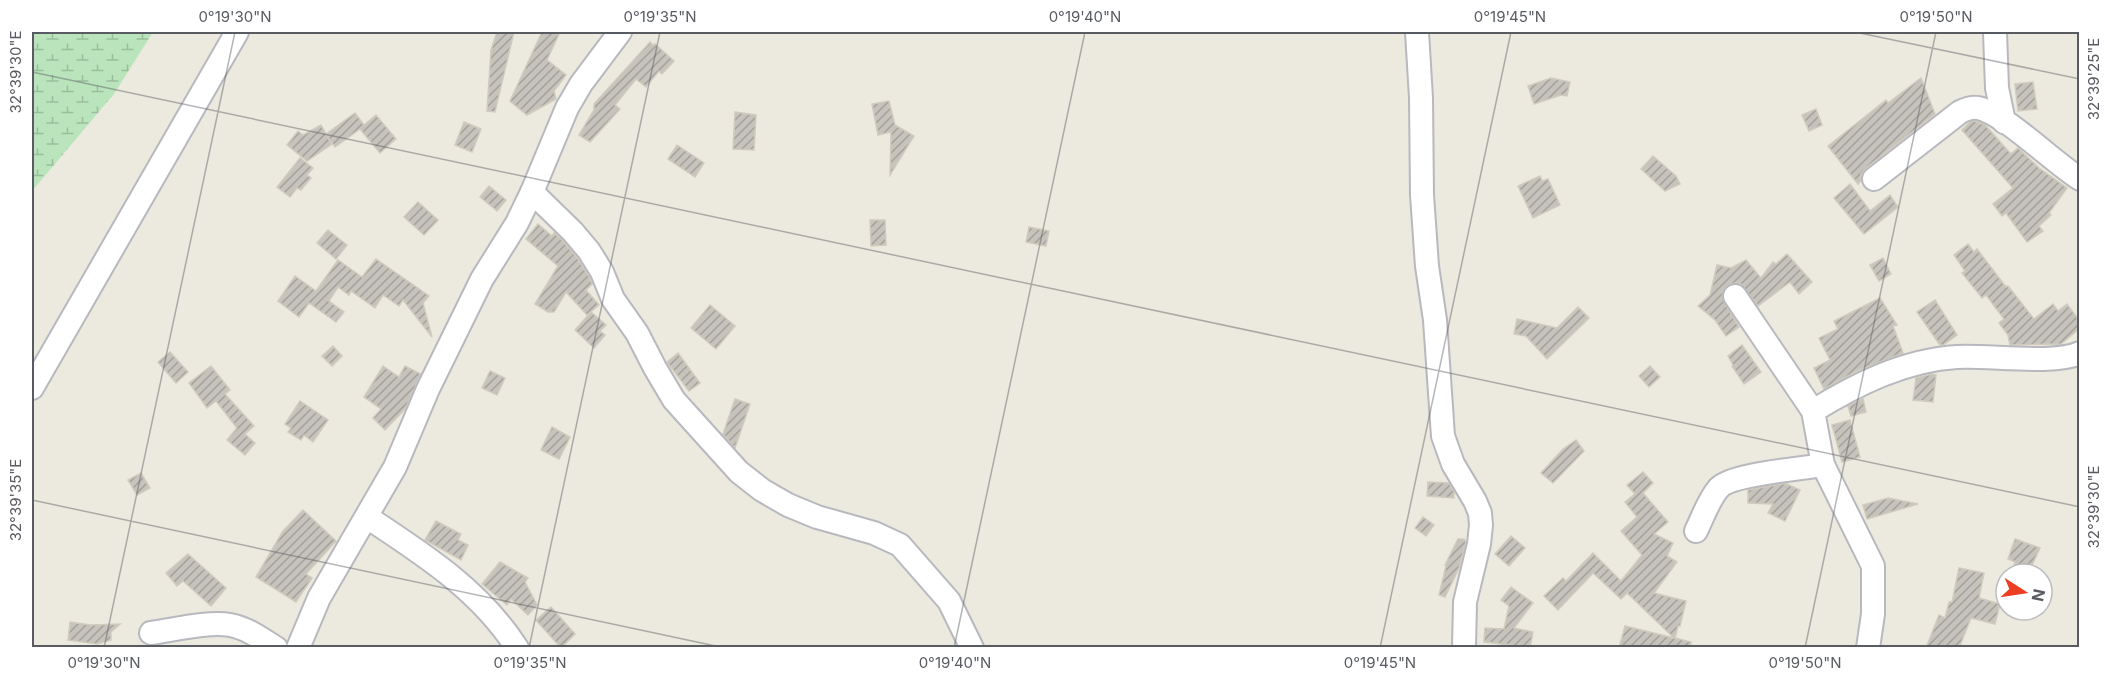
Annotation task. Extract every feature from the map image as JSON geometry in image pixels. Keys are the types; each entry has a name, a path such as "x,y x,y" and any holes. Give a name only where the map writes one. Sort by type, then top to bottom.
{"street":[{"path":"32,388 237,32"},
{"path":"298,648 319,598 395,466 428,389 482,279 517,223 567,108 581,84 620,32"},
{"path":"1417,32 1421,98 1422,195 1427,266 1435,320 1443,436 1453,464 1475,501 1480,513 1481,525 1479,544 1465,602 1464,648"},
{"path":"1995,32 1997,88 2004,122"},
{"path":"1874,179 1968,108 1986,111 2004,122 2079,179"},
{"path":"532,192 589,251 602,272 613,299 638,333 674,400 739,472 762,490 788,505 817,517 874,533 900,545 949,601 972,648"},
{"path":"1735,296 1813,411 1823,465 1873,566 1873,614 1868,648"},
{"path":"1813,411 1850,388 1894,370 1928,360 1978,356 2063,358 2079,353"},
{"path":"1695,531 1718,488 1726,483 1740,478 1823,465"},
{"path":"367,517 427,556 452,576 504,627 517,648"},
{"path":"151,633 228,625 254,634 276,648"}],"green space":[{"path":"32,32 153,32 114,94 32,191"}],"building":[{"path":"497,32 514,32 495,112 487,111 491,50"},
{"path":"542,32 560,32 547,60 566,75 554,91 556,99 527,115 510,101"},
{"path":"650,42 674,61 662,74 659,71 646,87 636,79 615,105 620,109 590,142 579,135 594,110 594,104"},
{"path":"1551,78 1570,82 1567,96 1561,95 1534,104 1528,86"},
{"path":"1921,78 1935,114 1866,168 1858,184 1828,146 1886,100 1888,103"},
{"path":"2033,82 2037,109 2018,111 2015,84"},
{"path":"889,101 895,125 914,136 890,175 891,132 878,135 872,104"},
{"path":"1816,109 1822,125 1809,131 1802,115"},
{"path":"735,112 756,115 754,150 733,149"},
{"path":"355,113 364,125 376,115 396,139 380,153 360,129 335,147 327,136 332,144 307,161 287,145 298,131 303,135 321,125 326,134"},
{"path":"1975,121 1985,125 2011,154 2018,148 2039,168 2067,188 2049,213 2051,215 2039,226 2043,231 2027,242 2006,213 2002,216 1993,204 2013,188 1962,130 1970,122"},
{"path":"464,122 481,129 472,152 455,145"},
{"path":"677,145 704,163 695,177 668,159"},
{"path":"1653,156 1676,176 1680,184 1665,191 1641,169"},
{"path":"300,158 313,168 307,175 311,178 301,190 297,188 290,197 277,187"},
{"path":"1540,176 1542,181 1548,179 1560,205 1533,218 1518,186"},
{"path":"1850,184 1870,211 1890,195 1898,207 1864,234 1834,198"},
{"path":"489,186 506,200 497,211 480,197"},
{"path":"418,202 438,220 424,235 404,217"},
{"path":"870,220 885,220 886,245 871,246"},
{"path":"538,224 552,236 554,233 563,241 590,278 592,284 586,290 599,305 587,315 566,292 554,312 548,312 535,304 558,266 526,239"},
{"path":"1029,227 1049,231 1046,246 1026,242"},
{"path":"328,230 347,245 336,259 317,243"},
{"path":"1968,244 1974,252 1977,249 2034,319 2053,304 2058,311 2067,304 2079,320 2079,329 2061,344 2010,345 2008,335 1999,323 2004,319 1986,295 1982,298 1962,273 1965,271 1954,255"},
{"path":"1787,254 1812,282 1799,294 1790,282 1758,306 1741,284 1728,285 1723,291 1722,298 1739,327 1726,336 1715,320 1698,306 1710,295 1717,265 1731,268 1746,260 1761,278 1773,262 1776,264"},
{"path":"1883,258 1891,274 1879,281 1870,265"},
{"path":"376,259 429,296 423,303 432,337 403,300 399,306 383,295 375,308 351,291 349,295 338,287 329,301 344,312 336,322 309,303 299,317 278,301 295,276 316,291 338,260 362,277"},
{"path":"1880,298 1897,325 1893,326 1903,353 1859,370 1824,389 1814,368 1830,360 1819,338 1838,329 1834,321"},
{"path":"1935,300 1957,335 1943,345 1940,345 1917,312"},
{"path":"710,305 735,326 716,349 691,328"},
{"path":"1578,307 1589,318 1547,359 1526,336 1514,334 1517,319 1557,328"},
{"path":"591,312 606,325 600,331 605,335 594,348 575,330"},
{"path":"1742,345 1761,372 1744,384 1728,356"},
{"path":"333,346 342,356 332,366 322,356"},
{"path":"170,352 188,372 176,383 158,362"},
{"path":"678,353 700,383 689,391 667,362"},
{"path":"211,366 230,390 225,394 254,426 245,434 255,443 245,455 227,440 237,428 216,401 207,408 189,383"},
{"path":"383,366 399,377 405,366 421,374 405,409 385,430 373,418 381,409 364,397"},
{"path":"1650,366 1660,377 1649,387 1639,376"},
{"path":"490,371 505,378 497,395 482,388"},
{"path":"1936,375 1933,402 1913,400 1916,378"},
{"path":"735,399 750,404 735,448 723,434"},
{"path":"1863,399 1866,412 1851,416 1848,406"},
{"path":"300,401 328,420 313,442 304,435 301,440 288,432 291,428 285,424"},
{"path":"1850,420 1860,457 1842,462 1832,425"},
{"path":"552,427 570,437 559,459 541,450"},
{"path":"1576,440 1584,451 1553,483 1541,473 1563,449"},
{"path":"1643,472 1653,483 1643,493 1668,522 1654,534 1673,543 1667,556 1677,562 1654,593 1686,601 1675,638 1691,642 1690,648 1619,648 1625,626 1674,638 1627,593 1621,599 1593,573 1558,610 1544,596 1563,578 1566,581 1593,553 1621,581 1642,555 1621,531 1637,517 1625,502 1635,494 1627,485"},
{"path":"141,473 150,488 137,495 128,480"},
{"path":"1428,482 1449,483 1454,492 1454,498 1427,496"},
{"path":"1782,484 1800,490 1785,521 1768,513 1773,504 1748,503 1748,490"},
{"path":"1888,498 1918,504 1867,519 1863,505"},
{"path":"303,510 336,541 306,574 312,578 296,602 256,577 283,531"},
{"path":"1423,517 1434,525 1426,536 1415,528"},
{"path":"436,521 461,534 458,540 468,545 461,560 425,540"},
{"path":"1511,536 1525,548 1509,566 1495,554"},
{"path":"1458,539 1464,539 1466,542 1459,568 1445,597 1439,595 1445,565"},
{"path":"2015,539 2040,548 2034,562 2015,562 2008,559"},
{"path":"188,554 226,588 211,606 183,581 177,586 166,573"},
{"path":"500,562 528,578 525,582 537,605 528,615 511,599 507,605 482,584"},
{"path":"1959,568 1984,573 1979,598 1994,602 1995,624 1971,618 1959,648 1926,648 1939,615 1945,618 1949,602 1952,602"},
{"path":"1511,587 1533,603 1514,628 1533,632 1530,648 1503,644 1500,647 1501,644 1484,642 1485,628 1504,629 1509,606 1501,600"},
{"path":"551,607 575,634 561,648 536,620"},
{"path":"70,622 91,625 120,624 111,632 111,640 97,644 68,640"}]}
